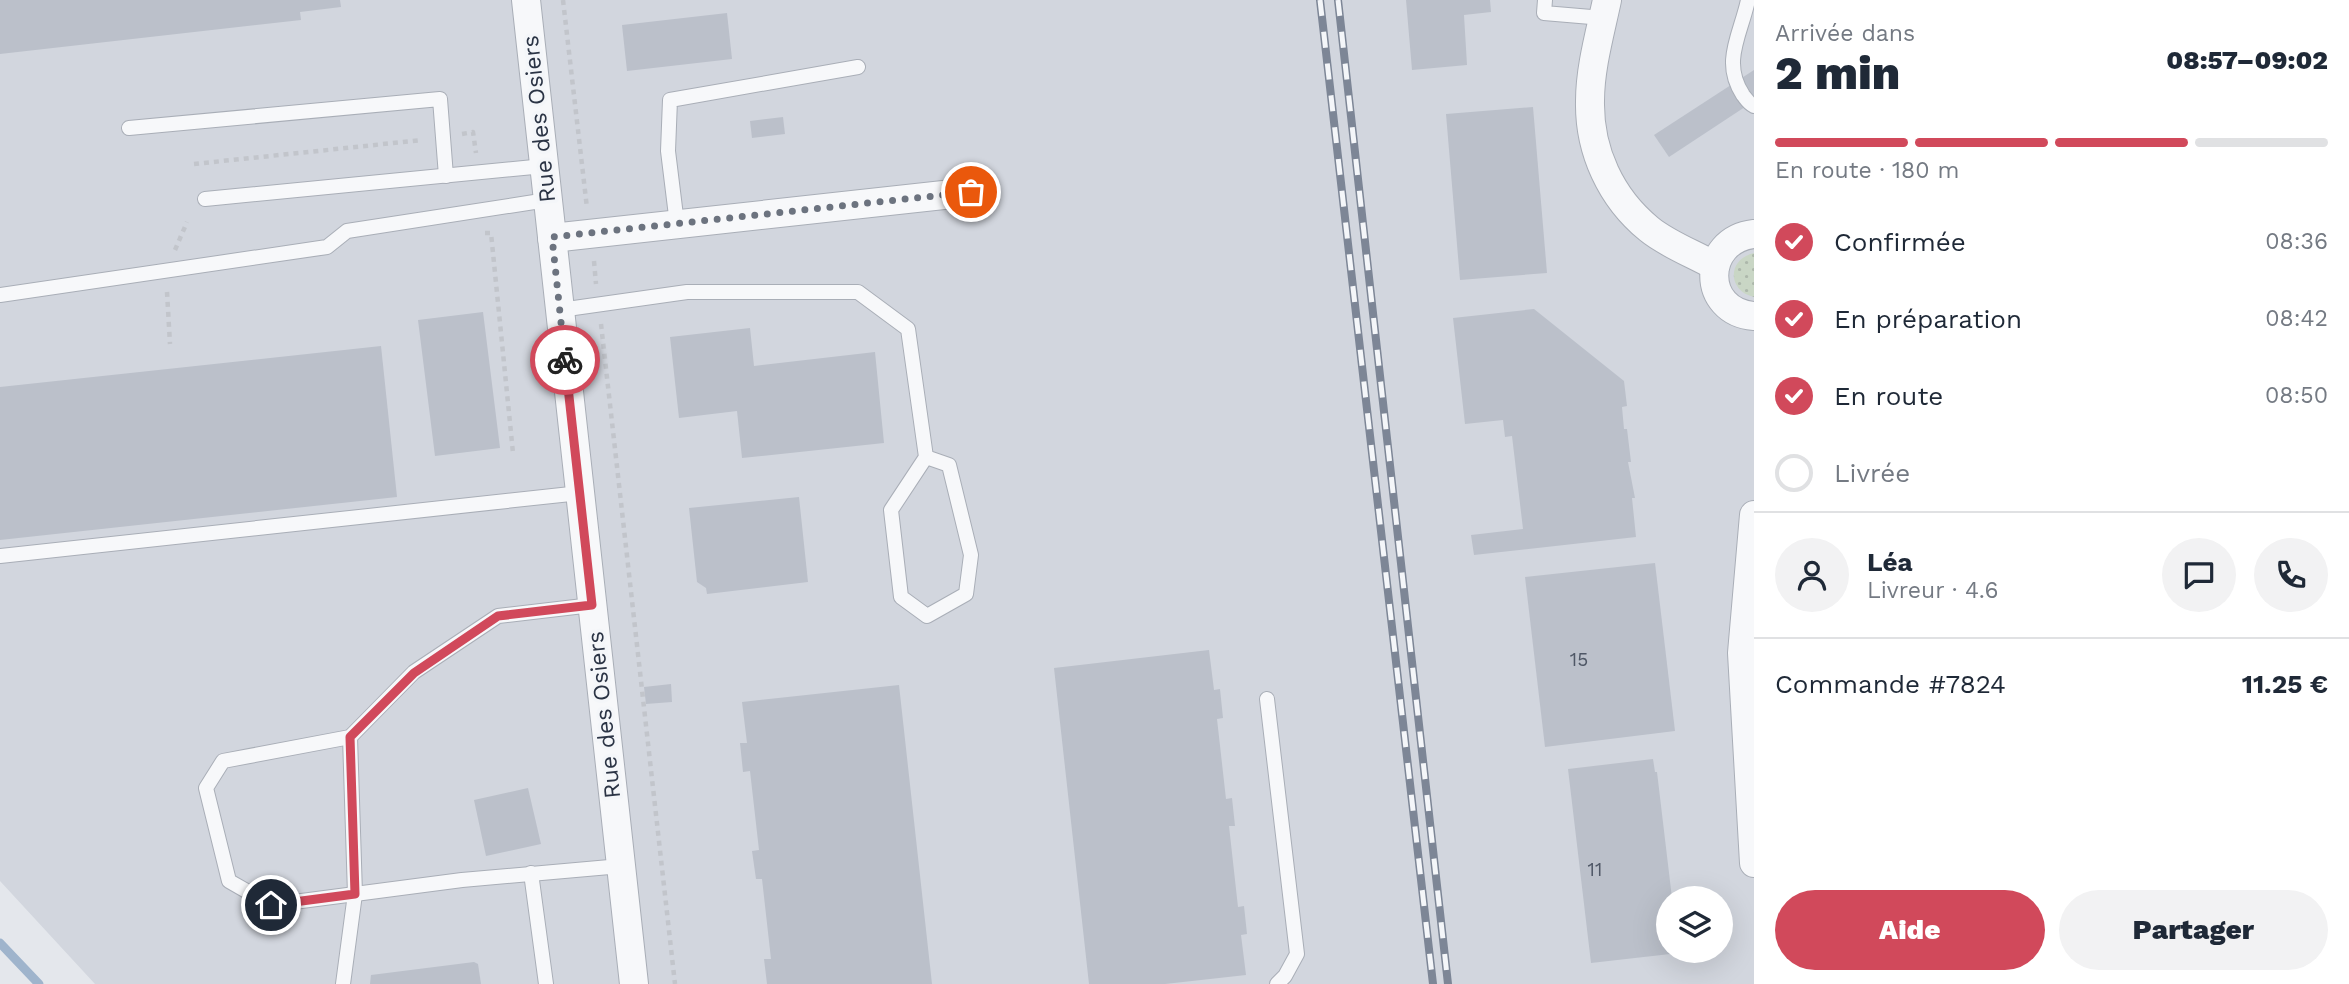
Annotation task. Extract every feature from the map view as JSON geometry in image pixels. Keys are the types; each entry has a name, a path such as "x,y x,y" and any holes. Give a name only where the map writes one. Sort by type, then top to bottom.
{"street":[{"name":"Rue des Osiers","path":"526,0 634,984"},
{"path":"1605,9 1590,103 1594,142 1605,175 1624,206 1651,231 1715,266"},
{"path":"552,237 971,192"},
{"path":"1754,234 1739,237 1728,244 1715,266 1714,279 1724,302 1734,311 1754,316"},
{"path":"1754,515 1742,653 1754,863"}],"lane":[{"path":"1545,0 1544,13 1605,9"},
{"path":"1748,0 1732,53 1735,82 1749,104 1754,106"},
{"path":"677,224 668,151 670,100 858,67"},
{"path":"129,128 440,99 446,176"},
{"path":"205,199 544,166"},
{"path":"0,295 327,247 347,231 547,200"},
{"path":"560,310 688,292 858,292 908,329 926,457 891,510 901,597 927,616 967,594 971,555 949,465 926,457"},
{"path":"0,556 580,493"},
{"path":"592,605 498,616 414,673 350,737 223,761 206,788 229,881 271,905 531,873 621,866"},
{"path":"1267,699 1297,954 1285,976 1277,984"},
{"path":"343,984 355,894 350,737"},
{"path":"531,873 546,984"}],"path":[{"path":"563,0 675,984"}],"shaded area":[{"path":"0,0 1754,0 1754,984 95,984 0,881"}],"green space":[{"path":"1754,253 1754,297 1739,288 1734,275 1739,262"}],"building":[{"path":"0,0 340,0 341,7 300,12 301,20 0,54"},
{"path":"1406,0 1490,0 1491,12 1464,15 1467,65 1412,70"},
{"path":"727,13 732,59 627,71 622,25"},
{"path":"1754,70 1754,101 1669,157 1654,135"},
{"path":"1533,107 1547,273 1460,280 1446,114"},
{"path":"783,117 785,134 752,138 750,121"},
{"path":"1534,309 1624,381 1627,406 1622,407 1635,498 1632,498 1636,537 1474,555 1471,535 1523,529 1512,436 1505,437 1503,420 1465,424 1453,318"},
{"path":"483,312 500,448 435,456 418,320"},
{"path":"750,328 754,366 875,352 884,443 742,458 737,411 679,418 670,337"},
{"path":"381,346 397,497 0,540 0,387"},
{"path":"799,497 808,582 707,594 706,588 697,582 689,508"},
{"path":"1655,563 1675,731 1545,747 1525,577"},
{"path":"1209,650 1214,690 1220,689 1223,718 1217,719 1226,799 1232,798 1235,826 1229,826 1238,907 1244,906 1247,934 1241,935 1246,975 1165,984 1089,984 1054,668"},
{"path":"671,684 672,702 646,704 644,687"},
{"path":"899,685 932,984 767,984 764,959 771,959 762,879 756,879 752,851 759,850 750,771 743,772 740,743 747,743 742,702"},
{"path":"1653,759 1657,772 1671,886 1656,886 1656,956 1591,963 1568,769"},
{"path":"528,788 541,844 486,856 474,800"},
{"path":"474,962 478,964 481,984 370,984 371,975"}],"waterway":[{"path":"0,943 39,984"}],"railway":[{"path":"1320,0 1433,984"},
{"path":"1338,0 1448,984"}],"way so far":[{"path":"565,360 552,237 971,192"}],"route":[{"path":"271,905 355,894 350,737 414,673 498,616 592,605 565,360"}]}
